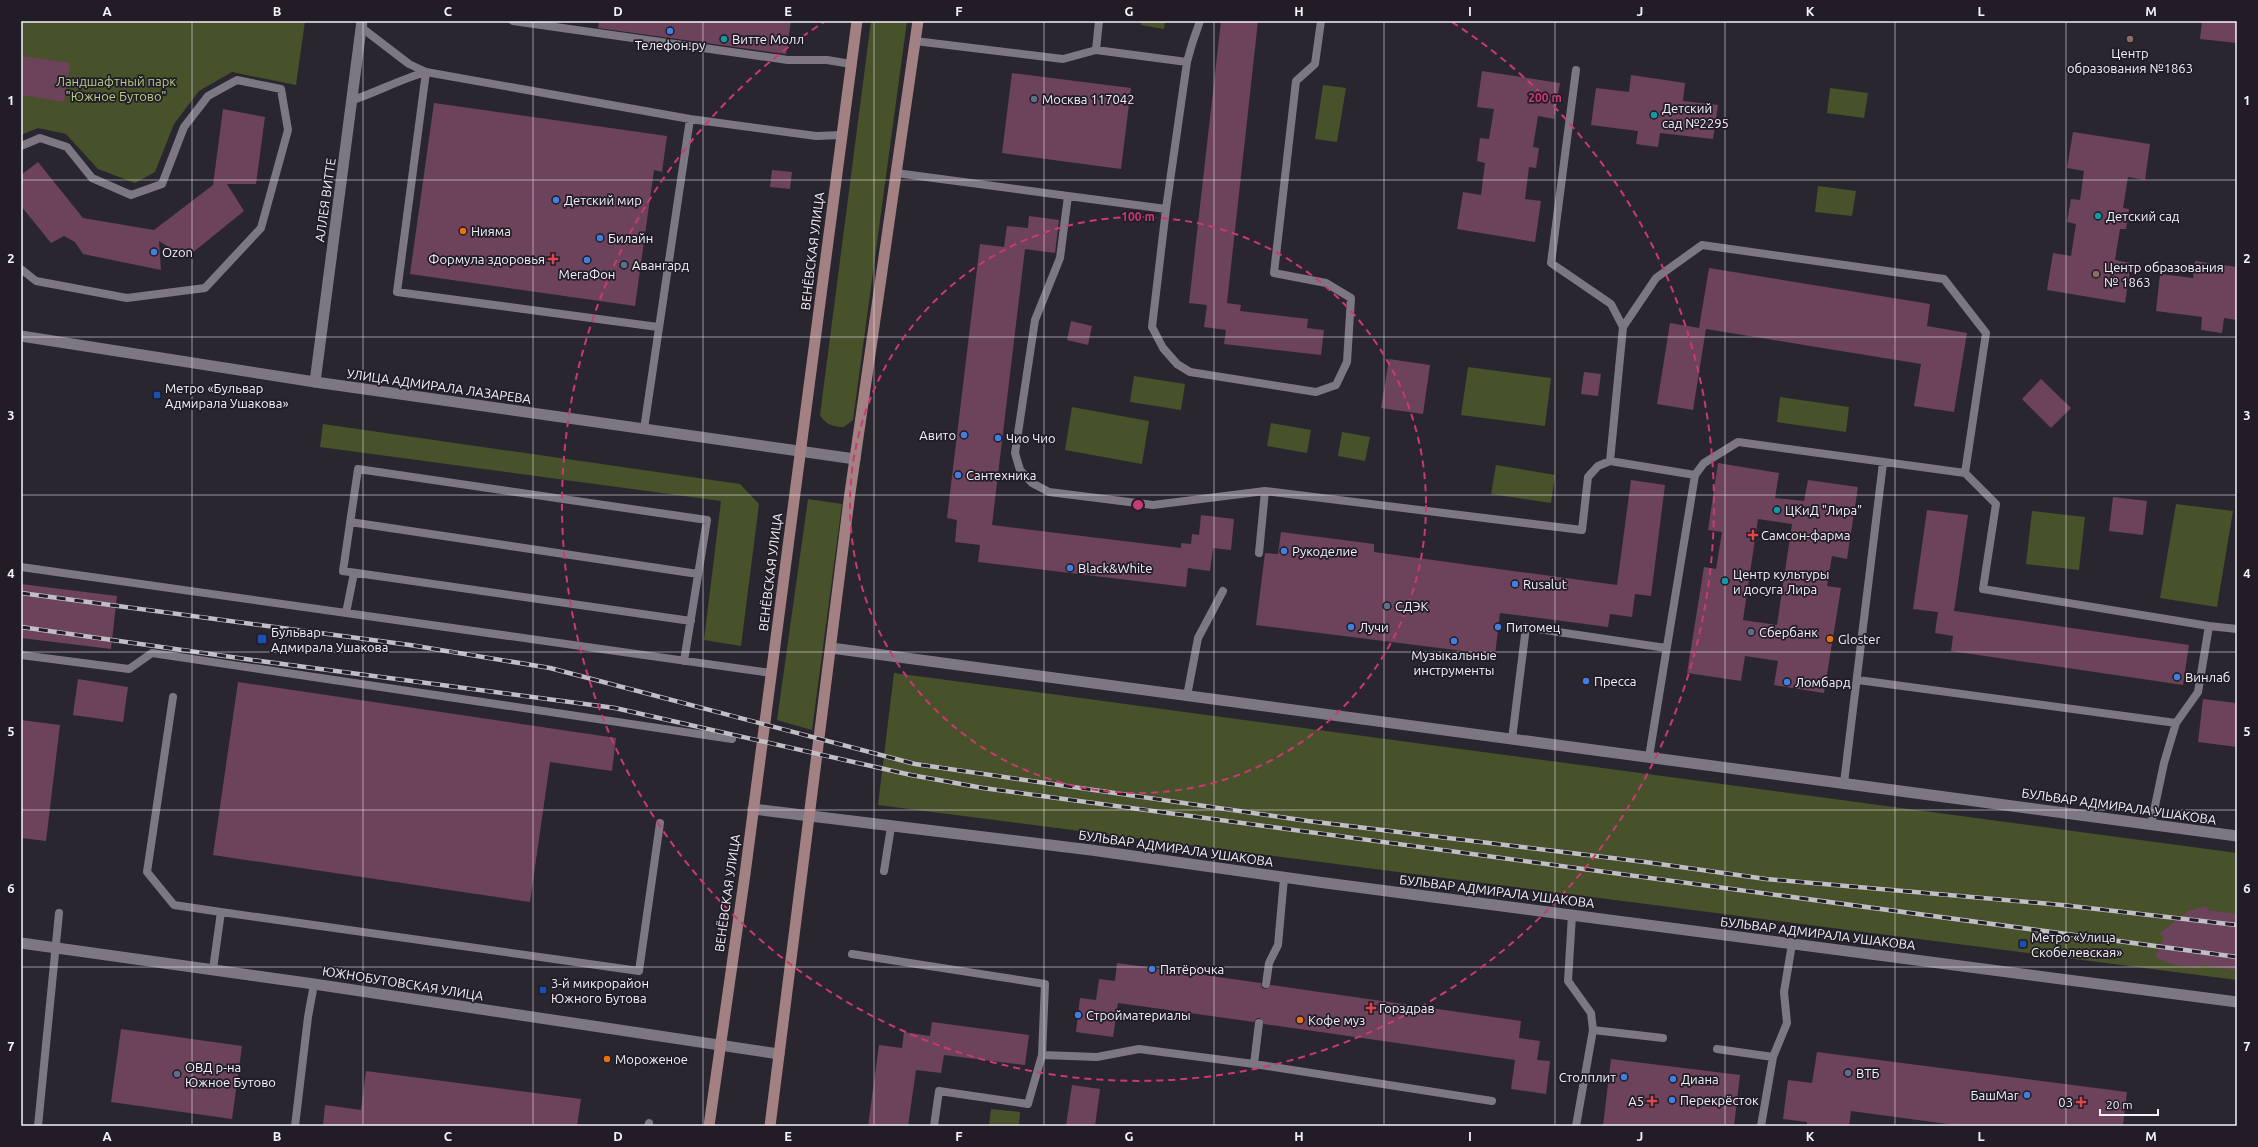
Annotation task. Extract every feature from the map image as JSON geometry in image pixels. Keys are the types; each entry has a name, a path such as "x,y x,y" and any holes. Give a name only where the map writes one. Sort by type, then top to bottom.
{"main road":[{"name":"ВЕНЁВСКАЯ УЛИЦА","path":"709,1126 753,809 857,21"},
{"path":"770,1126 854,459 918,21"}],"street":[{"name":"АЛЛЕЯ ВИТТЕ","path":"315,382 362,25"},
{"name":"УЛИЦА АДМИРАЛА ЛАЗАРЕВА","path":"21,336 315,382 854,459"},
{"name":"БУЛЬВАР АДМИРАЛА УШАКОВА","path":"831,648 2237,836"},
{"name":"БУЛЬВАР АДМИРАЛА УШАКОВА","path":"753,809 891,827 1091,850 1284,878 2237,1002"},
{"name":"ЮЖНОБУТОВСКАЯ УЛИЦА","path":"21,943 213,969 780,1054"}],"lane":[{"path":"513,21 788,60 827,60 851,64"},
{"path":"1096,50 1099,21"},
{"path":"1200,21 1187,62 1166,210 1152,327 1163,348 1177,364 1190,372 1316,392 1336,385 1347,362 1351,298 1326,282 1274,274 1296,81 1315,64 1321,21"},
{"path":"362,25 409,64 426,72 690,119 816,136 841,135"},
{"path":"915,41 1063,59 1096,50 1187,62"},
{"path":"1576,70 1551,263 1611,304 1623,328"},
{"path":"353,100 376,92 408,77 426,72"},
{"path":"426,72 397,292 658,327"},
{"path":"21,146 40,138 67,147 92,178 131,195 162,184 184,127 208,96 237,80 281,89 288,130 261,228 205,288 127,298 36,280 21,270"},
{"path":"644,429 690,119"},
{"path":"896,173 1166,210"},
{"path":"1068,196 1060,258 1035,320 1014,453 1020,470 1032,483 1049,492 1153,505 1265,491 1582,530 1588,477 1598,466 1611,458 1695,475"},
{"path":"1611,458 1623,328 1656,278 1702,246 1944,279 1986,332 1965,473"},
{"path":"1649,758 1695,475 1704,463 1738,442 1965,473 1996,504 1983,589 2209,626 2237,629"},
{"path":"1844,784 1858,680 1883,463"},
{"path":"684,661 691,621 707,520 358,469 343,571 691,621"},
{"path":"1259,553 1265,491"},
{"path":"350,522 698,574"},
{"path":"21,567 771,673"},
{"path":"346,613 354,573"},
{"path":"1187,696 1198,638 1223,591"},
{"path":"2151,825 2164,763 2176,723 2198,692 2209,626"},
{"path":"1512,739 1526,627"},
{"path":"1538,629 1666,648"},
{"path":"21,655 129,669 152,653 732,739"},
{"path":"1858,680 2176,723"},
{"path":"173,697 147,872 174,905 639,971 660,823"},
{"path":"884,871 891,827"},
{"path":"1266,984 1269,964 1278,945 1284,878"},
{"path":"213,969 221,912"},
{"path":"38,1126 59,913"},
{"path":"1572,915 1568,981 1591,1013 1593,1030 1576,1126"},
{"path":"1761,1126 1773,1057 1787,1023 1784,992 1792,944"},
{"path":"852,954 1045,984 1042,1055 1028,1104 939,1091 934,1126"},
{"path":"295,1126 306,1032 314,984"},
{"path":"1254,1064 1259,1023"},
{"path":"1593,1030 1663,1038"},
{"path":"1042,1055 1098,1057 1140,1049 1254,1064 1492,1101"},
{"path":"1717,1049 1773,1057"}],"green space":[{"name":"Ландшафтный парк \"Южное Бутово\"","path":"21,21 305,21 296,85 232,72 199,91 174,124 155,172 135,183 98,169 66,134 38,128 21,135"},
{"path":"871,21 907,21 853,420 844,427 840,427 827,423 820,415"},
{"path":"1142,21 1165,21 1164,29 1141,25"},
{"path":"1323,85 1346,88 1337,142 1315,139"},
{"path":"1830,88 1868,93 1864,118 1827,113"},
{"path":"1818,186 1856,191 1852,216 1815,212"},
{"path":"1468,367 1551,378 1545,426 1461,415"},
{"path":"1134,376 1185,384 1181,410 1130,402"},
{"path":"1780,397 1849,407 1846,432 1777,422"},
{"path":"1072,407 1149,421 1142,464 1065,450"},
{"path":"1271,423 1311,430 1307,453 1267,446"},
{"path":"323,424 740,484 759,504 741,646 704,640 721,501 320,447"},
{"path":"1342,432 1370,437 1365,461 1338,456"},
{"path":"1496,465 1555,475 1551,503 1491,494"},
{"path":"808,499 842,504 812,730 777,720"},
{"path":"2176,504 2233,511 2217,607 2160,598"},
{"path":"2032,511 2085,517 2079,570 2026,564"},
{"path":"894,673 2237,853 2237,980 878,805"},
{"path":"991,1109 1020,1112 1019,1126 989,1126"}],"building":[{"name":"Витте Молл","path":"599,21 791,21 786,54 598,28"},
{"path":"1221,21 1258,21 1227,303 1241,305 1240,311 1308,319 1307,328 1324,330 1321,355 1224,344 1226,330 1204,327 1207,305 1189,303"},
{"path":"2202,21 2237,21 2237,43 2200,39"},
{"path":"21,56 70,63 64,102 21,95"},
{"path":"1482,71 1560,83 1554,119 1538,116 1533,147 1539,148 1536,168 1529,167 1525,199 1541,201 1535,242 1457,229 1463,192 1481,195 1485,163 1477,161 1480,138 1489,139 1494,109 1477,107"},
{"path":"1012,73 1131,88 1121,169 1002,153"},
{"name":"Детский сад №2295","path":"1631,75 1685,83 1683,101 1718,105 1713,139 1660,133 1658,147 1636,144 1638,131 1591,125 1596,88 1629,92"},
{"path":"434,103 667,136 662,172 654,170 635,306 410,274"},
{"path":"223,109 265,117 256,184 227,184 244,211 186,258 159,241 161,270 83,254 75,242 64,236 51,243 21,206 21,175 38,162 83,218 154,230 213,185"},
{"name":"Детский сад","path":"2073,132 2150,144 2145,180 2128,177 2123,208 2129,209 2126,229 2120,229 2115,260 2131,263 2125,303 2047,290 2053,253 2071,256 2076,224 2067,222 2071,199 2080,200 2084,171 2067,168"},
{"path":"772,170 792,172 790,189 770,187"},
{"path":"1029,216 1059,220 1055,253 1025,249 992,525 1181,548 1181,543 1191,544 1192,534 1199,535 1201,515 1234,519 1231,550 1213,548 1210,571 1188,568 1186,587 978,562 980,545 955,542 957,520 947,518 980,244 1004,247 1007,226 1028,228"},
{"path":"2195,261 2237,267 2237,320 2224,318 2222,333 2201,330 2202,317 2156,311 2160,274 2193,278"},
{"path":"1709,268 1930,304 1927,326 1967,333 1954,412 1914,406 1921,364 1706,329 1693,410 1657,404 1670,323 1699,328"},
{"path":"1071,321 1092,326 1088,345 1067,340"},
{"path":"1389,359 1430,365 1423,414 1381,408"},
{"path":"1584,372 1601,374 1598,396 1581,394"},
{"path":"2041,379 2071,408 2051,428 2022,399"},
{"name":"Центр культуры и досуга Лира","path":"1718,463 1779,473 1775,498 1804,501 1808,480 1858,487 1847,559 1832,556 1827,586 1841,588 1824,693 1774,685 1778,661 1745,656 1741,681 1687,673 1704,567 1716,569 1722,532 1708,530","holes":["1758,519 1792,524 1777,625 1743,620"]},
{"path":"1631,480 1665,485 1651,596 1635,594 1632,617 1610,614 1608,627 1500,613 1495,655 1256,625 1265,553 1278,554 1281,532 1374,544 1374,552 1617,585"},
{"path":"2113,497 2147,501 2143,535 2109,531"},
{"path":"1927,510 1968,515 1954,611 2189,645 2183,685 1951,651 1953,636 1935,633 1938,612 1913,609"},
{"path":"21,584 117,596 111,649 21,638"},
{"path":"78,679 128,687 123,722 73,715"},
{"path":"238,682 616,738 612,771 550,762 530,902 213,855"},
{"path":"2203,699 2237,703 2237,747 2198,742"},
{"path":"21,720 60,725 46,841 21,838"},
{"path":"2207,906 2208,910 2237,914 2237,970 2202,965 2198,968 2171,964 2155,957 2164,938 2159,934 2188,911"},
{"path":"1117,963 1261,983 1262,988 1266,989 1271,985 1521,1021 1519,1038 1540,1041 1537,1060 1550,1061 1546,1094 1511,1089 1515,1060 1264,1024 1260,1018 1257,1018 1254,1022 1118,1003 1113,1037 1076,1032 1080,998 1096,1000 1099,979 1115,981"},
{"path":"932,1022 1029,1035 1025,1065 944,1055 941,1073 916,1070 908,1126 868,1126 879,1045 902,1048 904,1032 930,1036"},
{"name":"ОВД р-на Южное Бутово","path":"121,1029 242,1046 232,1119 111,1102"},
{"path":"1817,1052 2127,1092 2123,1126 1962,1126 1851,1111 1849,1126 1807,1126 1807,1122 1783,1119 1788,1080 1812,1083"},
{"name":"Перекрёсток","path":"1611,1059 1740,1075 1734,1126 1603,1126"},
{"path":"366,1071 581,1099 577,1126 323,1126 325,1105 361,1110"},
{"path":"1072,1085 1100,1089 1095,1126 1066,1126"}],"railway":[{"path":"21,593 410,645 550,668 915,764 1308,821 1645,862 1766,879 2062,905 2237,925"},
{"path":"21,627 260,661 615,708 911,775 983,788 2237,957"}],"place":[{"name":"Телефон.ру","path":"670,31"},
{"name":"Витте Молл","path":"724,39"},
{"name":"Центр образования №1863","path":"2130,39"},
{"name":"Москва 117042","path":"1034,99"},
{"name":"Детский сад №2295","path":"1654,115"},
{"name":"Детский мир","path":"556,200"},
{"name":"Детский сад","path":"2098,216"},
{"name":"Нияма","path":"463,231"},
{"name":"Билайн","path":"600,238"},
{"name":"Ozon","path":"154,252"},
{"name":"Формула здоровья","path":"553,259"},
{"name":"МегаФон","path":"587,260"},
{"name":"Авангард","path":"624,265"},
{"name":"Центр образования № 1863","path":"2096,274"},
{"name":"Метро «Бульвар Адмирала Ушакова»","path":"157,395"},
{"name":"Авито","path":"964,435"},
{"name":"Чио Чио","path":"998,438"},
{"name":"Сантехника","path":"958,475"},
{"name":"ЦКиД \"Лира\"","path":"1777,510"},
{"name":"Самсон-фарма","path":"1753,535"},
{"name":"Рукоделие","path":"1284,551"},
{"name":"Black&White","path":"1070,568"},
{"name":"Центр культуры и досуга Лира","path":"1725,581"},
{"name":"Rusalut","path":"1515,584"},
{"name":"СДЭК","path":"1387,606"},
{"name":"Лучи","path":"1351,627"},
{"name":"Питомец","path":"1498,627"},
{"name":"Сбербанк","path":"1751,632"},
{"name":"Бульвар Адмирала Ушакова","path":"262,639"},
{"name":"Gloster","path":"1830,639"},
{"name":"Музыкальные инструменты","path":"1454,641"},
{"name":"Винлаб","path":"2177,677"},
{"name":"Пресса","path":"1586,681"},
{"name":"Ломбард","path":"1787,682"},
{"name":"Метро «Улица Скобелевская»","path":"2023,944"},
{"name":"Пятёрочка","path":"1152,969"},
{"name":"3-й микрорайон Южного Бутова","path":"543,990"},
{"name":"Горздрав","path":"1371,1008"},
{"name":"Стройматериалы","path":"1078,1015"},
{"name":"Кофе муз","path":"1300,1020"},
{"name":"Мороженое","path":"607,1059"},
{"name":"ВТБ","path":"1848,1073"},
{"name":"ОВД р-на Южное Бутово","path":"177,1074"},
{"name":"Столплит","path":"1624,1077"},
{"name":"Диана","path":"1673,1079"},
{"name":"БашМаг","path":"2027,1095"},
{"name":"Перекрёсток","path":"1672,1100"},
{"name":"А5","path":"1652,1101"},
{"name":"03","path":"2081,1102"}]}
